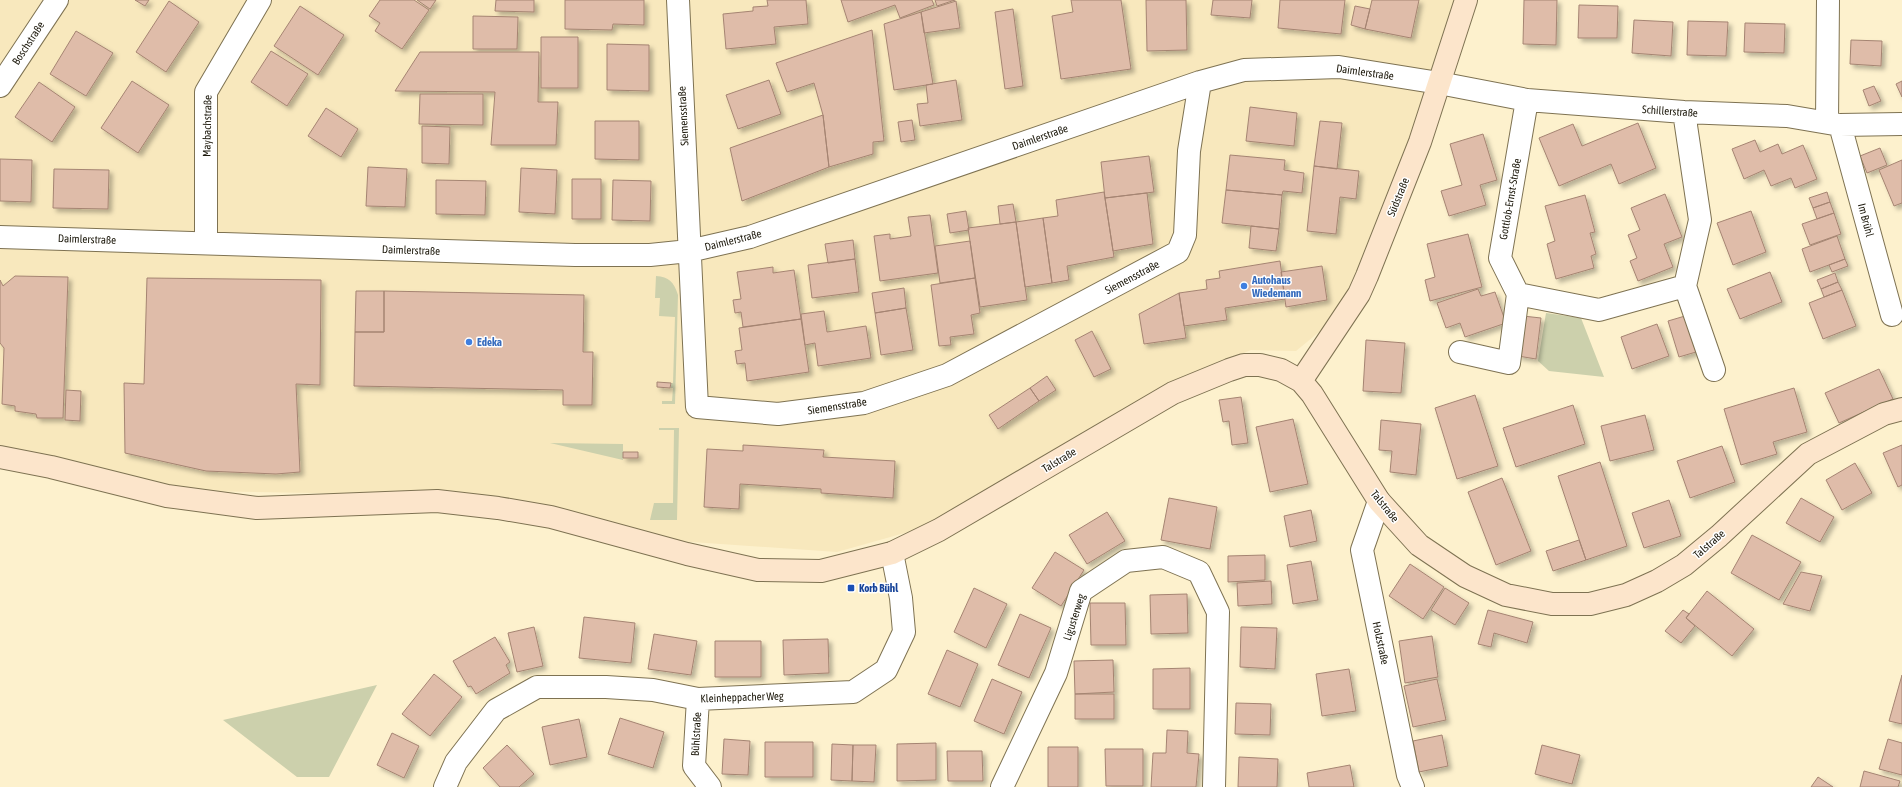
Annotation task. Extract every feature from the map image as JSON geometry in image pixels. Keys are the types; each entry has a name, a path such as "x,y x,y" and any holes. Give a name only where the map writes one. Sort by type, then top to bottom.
{"street":[{"name":"Boschstraße","path":"0,86 57,0"},
{"name":"Maybachstraße","path":"206,243 206,92 260,0"},
{"name":"Siemensstraße","path":"678,0 697,407 778,414 864,403 947,375 1178,252 1185,236 1189,151 1200,82"},
{"name":"Südstraße","path":"1301,381 1359,294 1367,276 1420,142 1466,0"},
{"name":"Im Brühl","path":"1828,0 1833,123 1892,315"},
{"name":"Daimlerstraße","path":"0,237 575,255 650,255 689,251 750,237 1200,82 1244,70 1339,67 1440,83"},
{"name":"Schillerstraße","path":"1440,83 1527,100 1684,112 1787,116 1833,123 1902,124"},
{"name":"Gottlob-Ernst-Straße","path":"1518,294 1500,258 1527,100"},
{"path":"1684,112 1700,220 1685,286 1714,370"},
{"path":"1460,352 1509,363 1518,294 1599,310 1685,286"},
{"name":"Talstraße","path":"0,457 51,466 167,496 256,508 437,501 498,508 551,517 687,554 758,570 821,571 892,553 972,511 1173,393 1244,365 1260,365 1281,370 1301,381 1312,394 1379,501 1420,545 1465,576 1506,595 1552,604 1590,604 1626,595 1657,581 1684,565 1719,536 1808,454 1884,414 1902,409"},
{"name":"Holzstraße","path":"1379,501 1362,550 1408,775 1413,787"},
{"name":"Kleinheppacher Weg","path":"445,787 456,762 496,710 537,687 606,687 653,690 698,699 854,692 886,670 904,632 901,598 892,553"},
{"name":"Ligusterweg","path":"1002,787 1056,673 1081,591 1126,561 1163,557 1199,572 1218,612 1214,787"},
{"name":"Bühlstraße","path":"698,699 694,766 710,787"}],"shaded area":[{"path":"0,0 1457,0 1448,33 1368,254 1330,323 1296,351 1251,350 1165,385 933,525 837,552 677,541 491,496 188,491 0,446"}],"green space":[{"path":"656,276 668,279 675,287 678,295 675,404 662,404 662,401 672,401 673,388 670,388 671,383 673,383 675,317 659,316 660,298 655,298"},
{"path":"1546,313 1581,318 1604,377 1549,371 1538,361"},
{"path":"659,428 679,428 677,520 650,520 654,503 673,503 674,430 659,430"},
{"path":"550,443 623,444 623,460"},
{"path":"377,685 329,777 297,777 223,720"}],"building":[{"path":"135,0 149,0 145,6"},
{"path":"380,0 414,0 429,10 402,49 375,31 380,23 369,16"},
{"path":"417,0 436,0 430,9"},
{"path":"496,0 534,0 534,12 495,11"},
{"path":"565,0 644,0 644,25 613,24 612,30 565,29"},
{"path":"767,0 806,0 808,24 774,27 776,44 726,49 723,14 753,11 753,7 768,6"},
{"path":"841,0 932,0 934,5 900,18 895,5 848,22"},
{"path":"935,0 955,0 937,6"},
{"path":"1071,0 1121,0 1131,69 1061,79 1052,16 1073,12"},
{"path":"1146,0 1186,0 1187,50 1147,51"},
{"path":"1213,0 1252,0 1250,18 1211,15"},
{"path":"1280,0 1345,0 1341,34 1278,28"},
{"path":"1372,0 1419,0 1411,38 1365,29"},
{"path":"1524,0 1557,0 1556,45 1523,44"},
{"path":"169,1 199,22 166,72 136,52"},
{"path":"956,1 960,28 924,33 921,12"},
{"path":"1579,5 1618,6 1617,38 1578,38"},
{"path":"300,6 344,35 318,75 274,46"},
{"path":"1355,6 1370,9 1365,29 1351,25"},
{"path":"1013,9 1023,86 1005,89 995,12"},
{"path":"921,12 933,84 894,90 884,24"},
{"path":"473,16 518,17 517,49 473,49"},
{"path":"1634,20 1673,22 1671,56 1632,53"},
{"path":"1688,21 1728,22 1726,56 1687,55"},
{"path":"1745,23 1785,24 1784,53 1744,52"},
{"path":"872,30 884,141 873,142 873,154 829,167 823,115 814,83 787,92 776,63"},
{"path":"76,31 113,53 86,96 50,74"},
{"path":"541,37 578,37 578,88 541,88"},
{"path":"1851,40 1882,41 1881,66 1850,64"},
{"path":"607,44 649,45 649,91 607,90"},
{"path":"271,51 308,74 287,106 251,82"},
{"path":"420,52 539,52 538,102 558,102 556,145 491,145 495,92 395,91"},
{"path":"769,80 781,114 738,129 726,95"},
{"path":"956,80 962,120 920,126 917,104 928,103 926,85"},
{"path":"132,81 169,105 138,153 101,128"},
{"path":"1902,81 1902,97 1896,84"},
{"path":"39,82 75,107 52,142 15,117"},
{"path":"1874,86 1881,101 1869,106 1863,90"},
{"path":"420,94 483,94 483,125 419,124"},
{"path":"1250,107 1297,113 1294,146 1246,141"},
{"path":"326,108 358,129 341,157 308,136"},
{"path":"823,115 829,167 742,201 730,148"},
{"path":"912,120 915,140 901,142 898,122"},
{"path":"595,121 639,121 639,160 595,159"},
{"path":"1320,121 1342,123 1337,169 1314,166"},
{"path":"1638,123 1656,168 1619,184 1611,164 1559,186 1539,138 1573,124 1582,146"},
{"path":"422,126 450,127 449,164 422,163"},
{"path":"1483,134 1497,180 1480,185 1486,205 1449,216 1441,191 1462,185 1450,144"},
{"path":"1755,140 1760,152 1778,144 1782,154 1803,145 1817,179 1795,188 1791,178 1771,186 1764,170 1744,179 1732,149"},
{"path":"1880,148 1887,165 1867,173 1860,156"},
{"path":"1230,155 1285,160 1284,170 1304,173 1302,193 1283,191 1282,195 1226,190"},
{"path":"1149,156 1154,192 1105,198 1101,162"},
{"path":"0,159 32,160 31,202 0,201"},
{"path":"1902,160 1902,203 1894,206 1879,170"},
{"path":"1314,166 1359,171 1356,199 1340,197 1336,234 1307,231"},
{"path":"368,167 407,169 405,207 366,206"},
{"path":"521,168 557,170 555,214 519,212"},
{"path":"54,169 109,170 108,209 53,208"},
{"path":"572,179 601,179 601,219 572,219"},
{"path":"436,180 486,181 485,215 436,214"},
{"path":"613,180 651,181 650,221 612,220"},
{"path":"1226,190 1282,195 1279,229 1222,223"},
{"path":"1104,192 1114,257 1067,266 1069,280 1052,283 1043,218 1058,216 1056,200"},
{"path":"1827,192 1830,202 1813,208 1809,198"},
{"path":"1147,193 1153,244 1113,251 1105,198"},
{"path":"1665,194 1682,237 1664,244 1673,267 1638,281 1630,261 1637,258 1628,235 1640,230 1631,208"},
{"path":"1585,195 1595,232 1590,233 1596,254 1591,256 1594,268 1556,279 1547,244 1555,241 1545,206"},
{"path":"1830,202 1834,213 1817,219 1813,208"},
{"path":"1013,204 1016,222 1000,224 998,206"},
{"path":"966,211 969,230 950,233 947,214"},
{"path":"1751,211 1766,252 1733,265 1717,223"},
{"path":"1834,213 1841,234 1810,245 1802,224"},
{"path":"930,215 938,273 880,281 874,236 890,234 890,239 911,236 908,217"},
{"path":"1043,218 1052,283 1025,287 1016,222"},
{"path":"1016,222 1027,300 980,307 968,228"},
{"path":"1251,226 1279,229 1276,251 1249,248"},
{"path":"1468,234 1482,287 1430,301 1425,280 1435,277 1427,244"},
{"path":"1837,236 1845,259 1810,272 1802,249"},
{"path":"853,240 855,259 828,263 825,244"},
{"path":"970,241 975,278 940,283 935,246"},
{"path":"855,259 859,292 812,298 808,265"},
{"path":"1845,259 1848,266 1832,272 1829,265"},
{"path":"1280,261 1285,299 1225,308 1227,320 1184,326 1179,293 1207,289 1206,280 1220,278 1219,271"},
{"path":"1322,266 1327,300 1286,307 1281,272"},
{"path":"773,267 773,273 794,270 801,319 743,327 741,312 735,313 733,300 741,299 737,272"},
{"path":"1770,272 1782,302 1740,319 1727,289"},
{"path":"1835,273 1838,282 1821,289 1817,280"},
{"path":"15,276 68,277 63,418 37,418 36,414 15,411 15,406 2,404 4,348 0,343 0,280 3,286"},
{"path":"147,278 321,280 320,385 296,384 300,472 276,474 206,471 125,453 124,383 144,384"},
{"path":"975,278 980,313 971,315 974,334 950,337 951,345 939,346 931,285"},
{"path":"1838,282 1842,290 1824,297 1821,289"},
{"path":"904,288 906,308 875,313 872,293"},
{"path":"1478,289 1481,296 1495,292 1506,323 1465,337 1460,323 1446,328 1437,303"},
{"path":"1842,290 1856,326 1823,339 1809,303"},
{"path":"356,291 384,291 384,332 355,332"},
{"name":"Edeka","path":"384,291 584,295 583,352 593,352 592,405 563,405 563,390 354,386 355,332 384,332"},
{"path":"1179,293 1186,338 1144,344 1139,314"},
{"path":"906,308 913,350 881,355 875,313"},
{"path":"824,311 827,332 866,326 871,358 818,366 815,343 805,345 801,314"},
{"path":"1523,316 1541,318 1536,359 1518,356"},
{"path":"1685,316 1696,352 1679,357 1668,321"},
{"path":"801,319 809,372 747,381 745,363 737,364 735,351 742,350 739,328"},
{"path":"1657,324 1669,356 1632,369 1621,337"},
{"path":"1092,331 1111,369 1094,377 1075,340"},
{"path":"1366,340 1405,343 1401,393 1363,391"},
{"path":"1879,369 1893,399 1839,423 1825,393"},
{"path":"1047,376 1056,390 1039,401 1030,388"},
{"path":"657,382 671,383 670,388 657,387"},
{"path":"1030,388 1039,401 998,429 989,415"},
{"path":"1794,388 1807,432 1773,442 1777,454 1741,465 1724,409"},
{"path":"66,390 81,391 80,421 65,420"},
{"path":"1475,395 1498,466 1457,479 1435,408"},
{"path":"1241,397 1248,443 1232,445 1229,421 1223,422 1219,400"},
{"path":"1573,405 1585,444 1516,467 1503,428"},
{"path":"1645,415 1654,450 1610,461 1601,426"},
{"path":"1293,419 1308,484 1270,492 1256,427"},
{"path":"1381,420 1421,424 1416,475 1390,472 1392,451 1379,450"},
{"path":"743,445 824,450 823,457 895,461 893,498 821,493 821,489 740,484 739,509 704,507 707,449 743,451"},
{"path":"1902,445 1902,485 1898,487 1883,453"},
{"path":"1722,446 1735,482 1690,498 1677,461"},
{"path":"623,452 638,452 638,458 623,458"},
{"path":"1600,462 1627,546 1586,560 1558,476"},
{"path":"1855,463 1872,493 1842,510 1826,480"},
{"path":"1502,478 1531,551 1496,565 1468,492"},
{"path":"1169,498 1217,507 1210,549 1161,540"},
{"path":"1801,498 1834,517 1820,542 1786,523"},
{"path":"1669,500 1681,536 1644,548 1632,513"},
{"path":"1311,510 1317,541 1290,547 1284,516"},
{"path":"1107,512 1125,541 1087,564 1069,535"},
{"path":"1752,535 1801,562 1779,600 1731,573"},
{"path":"1579,540 1586,560 1553,571 1546,551"},
{"path":"1055,552 1084,570 1061,606 1032,588"},
{"path":"1265,555 1265,580 1228,582 1228,556"},
{"path":"1311,561 1318,600 1293,604 1287,565"},
{"path":"1410,564 1444,587 1423,619 1389,596"},
{"path":"1801,572 1822,576 1810,611 1783,604"},
{"path":"1271,581 1272,604 1238,606 1237,583"},
{"path":"974,588 1007,604 986,648 954,632"},
{"path":"1445,588 1469,603 1455,625 1431,610"},
{"path":"1707,591 1754,629 1732,656 1686,618"},
{"path":"1187,594 1188,633 1151,634 1150,595"},
{"path":"1090,603 1125,603 1126,645 1091,645"},
{"path":"1488,610 1533,622 1527,643 1494,633 1491,647 1478,644"},
{"path":"1683,610 1689,614 1686,618 1695,626 1681,643 1665,631"},
{"path":"1020,614 1051,628 1029,678 998,665"},
{"path":"584,617 635,623 631,663 579,658"},
{"path":"534,627 543,666 517,672 508,633"},
{"path":"1241,627 1277,628 1275,669 1240,667"},
{"path":"654,634 697,641 691,675 648,669"},
{"path":"1432,636 1438,677 1405,683 1399,641"},
{"path":"495,637 510,662 506,665 510,673 476,694 471,686 468,687 453,661"},
{"path":"828,639 829,673 784,675 783,640"},
{"path":"715,641 761,641 761,677 715,677"},
{"path":"947,650 978,664 960,707 928,694"},
{"path":"1113,660 1114,692 1075,694 1074,661"},
{"path":"1190,668 1190,709 1153,709 1153,669"},
{"path":"1349,669 1356,711 1322,716 1316,674"},
{"path":"434,674 462,697 430,736 402,714"},
{"path":"1902,675 1902,724 1889,721"},
{"path":"992,679 1022,692 1004,734 974,721"},
{"path":"1437,679 1446,720 1413,727 1404,686"},
{"path":"1075,694 1114,694 1114,719 1075,719"},
{"path":"1236,703 1271,704 1270,735 1235,734"},
{"path":"620,718 664,732 653,768 608,754"},
{"path":"579,719 587,757 550,765 542,727"},
{"path":"1167,730 1188,731 1187,753 1199,754 1196,787 1151,787 1153,753 1166,753"},
{"path":"392,733 419,746 404,778 377,765"},
{"path":"1442,735 1448,766 1419,772 1413,741"},
{"path":"724,739 750,741 748,775 722,774"},
{"path":"1888,739 1902,743 1902,775 1879,769"},
{"path":"765,742 813,742 813,777 765,777"},
{"path":"936,743 936,780 897,781 897,744"},
{"path":"832,744 853,745 852,781 831,780"},
{"path":"507,745 534,774 519,787 500,787 483,768"},
{"path":"853,745 876,745 874,782 852,781"},
{"path":"1542,745 1580,755 1572,784 1535,774"},
{"path":"1048,747 1078,747 1078,787 1048,787"},
{"path":"1105,749 1143,749 1143,786 1106,786"},
{"path":"947,751 982,751 983,781 948,781"},
{"path":"1239,757 1278,759 1277,787 1238,787"},
{"path":"1350,765 1354,787 1309,787 1307,773"},
{"path":"1864,771 1900,781 1898,787 1860,787"},
{"path":"1818,777 1833,787 1811,787"}],"place":[{"name":"Autohaus Wiedemann","path":"1244,286"},
{"name":"Edeka","path":"469,342"},
{"name":"Korb Bühl","path":"851,588"}]}
